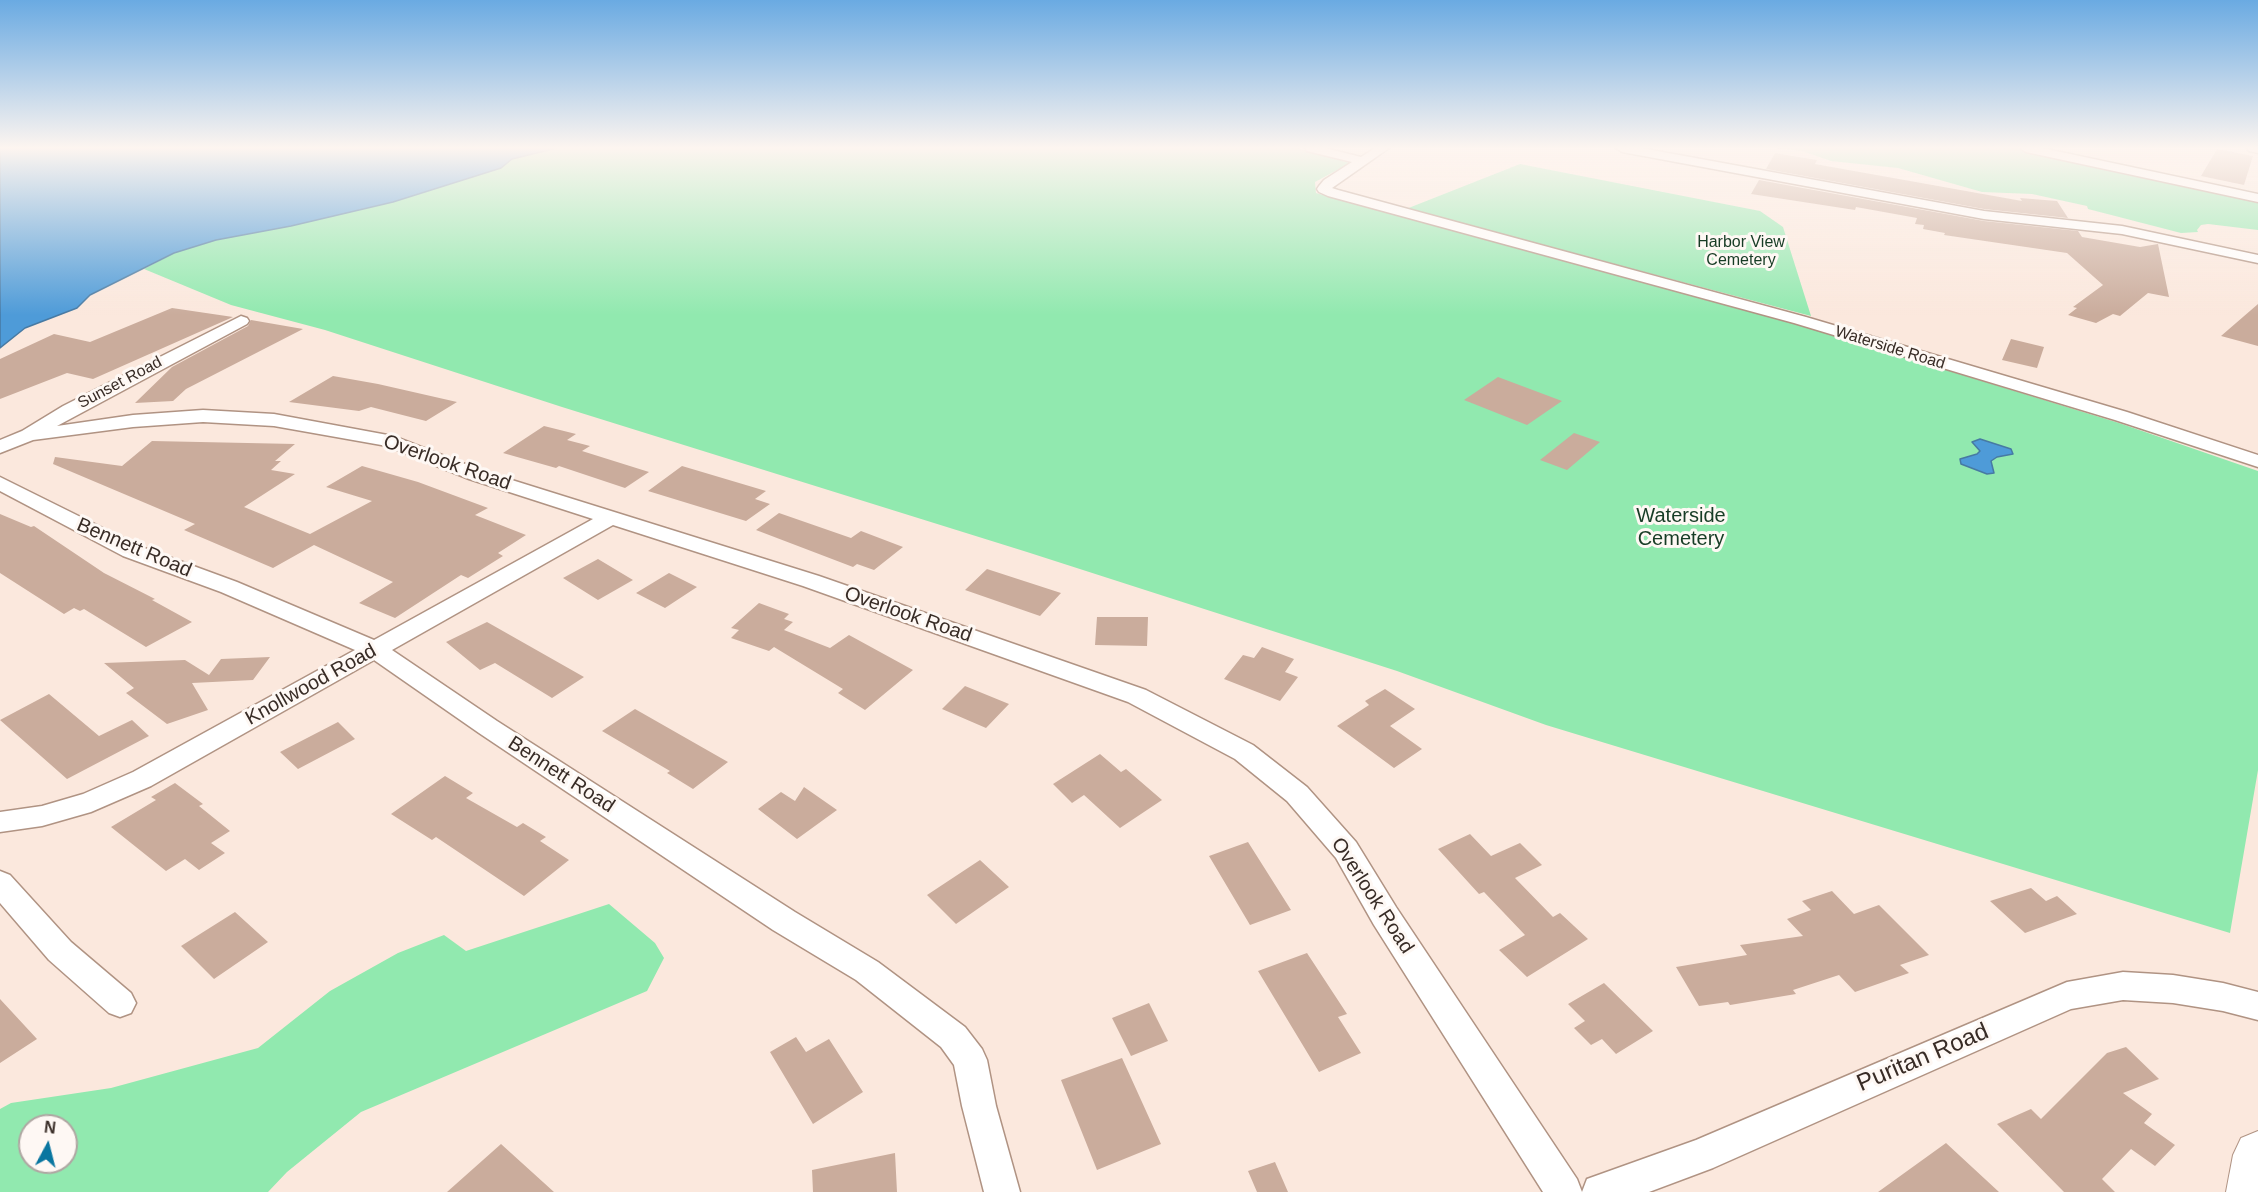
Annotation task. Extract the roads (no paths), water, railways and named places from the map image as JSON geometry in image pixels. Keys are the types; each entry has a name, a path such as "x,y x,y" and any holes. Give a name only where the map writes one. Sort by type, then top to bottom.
{"main road":[{"path":"2251,1192 2258,1155"}],"street":[{"name":"Waterside Road","path":"1373,204 1800,320 2121,416 2258,461"},
{"path":"1923,204 1984,215 2122,230 2258,259"},
{"name":"Sunset Road","path":"0,447 29,435 69,410 241,321"},
{"name":"Overlook Road","path":"29,435 133,421 203,416 274,420 393,442 476,475 811,581 1137,696 1244,752 1297,794 1346,850 1385,915 1564,1192"},
{"name":"Bennett Road","path":"0,483 131,551 229,587 375,649 488,728 784,921 867,971 953,1037 970,1060 979,1106 1002,1192"},
{"name":"Knollwood Road","path":"0,822 42,816 91,801 142,779 610,518"},
{"path":"0,883 60,951 120,1003"},
{"name":"Puritan Road","path":"1600,1192 1700,1156 2067,996 2123,986 2173,989 2223,997 2258,1006"}],"water":[{"path":"0,204 386,204 291,226 216,240 174,253 90,295 77,308 25,328 0,348"},
{"path":"1980,439 2011,449 2013,454 1997,457 1991,461 1994,473 1987,474 1961,464 1960,459 1980,451 1972,442"}],"park label":[{"name":"Harbor View Cemetery","path":"1741,252"},
{"name":"Waterside Cemetery","path":"1681,528"}]}
